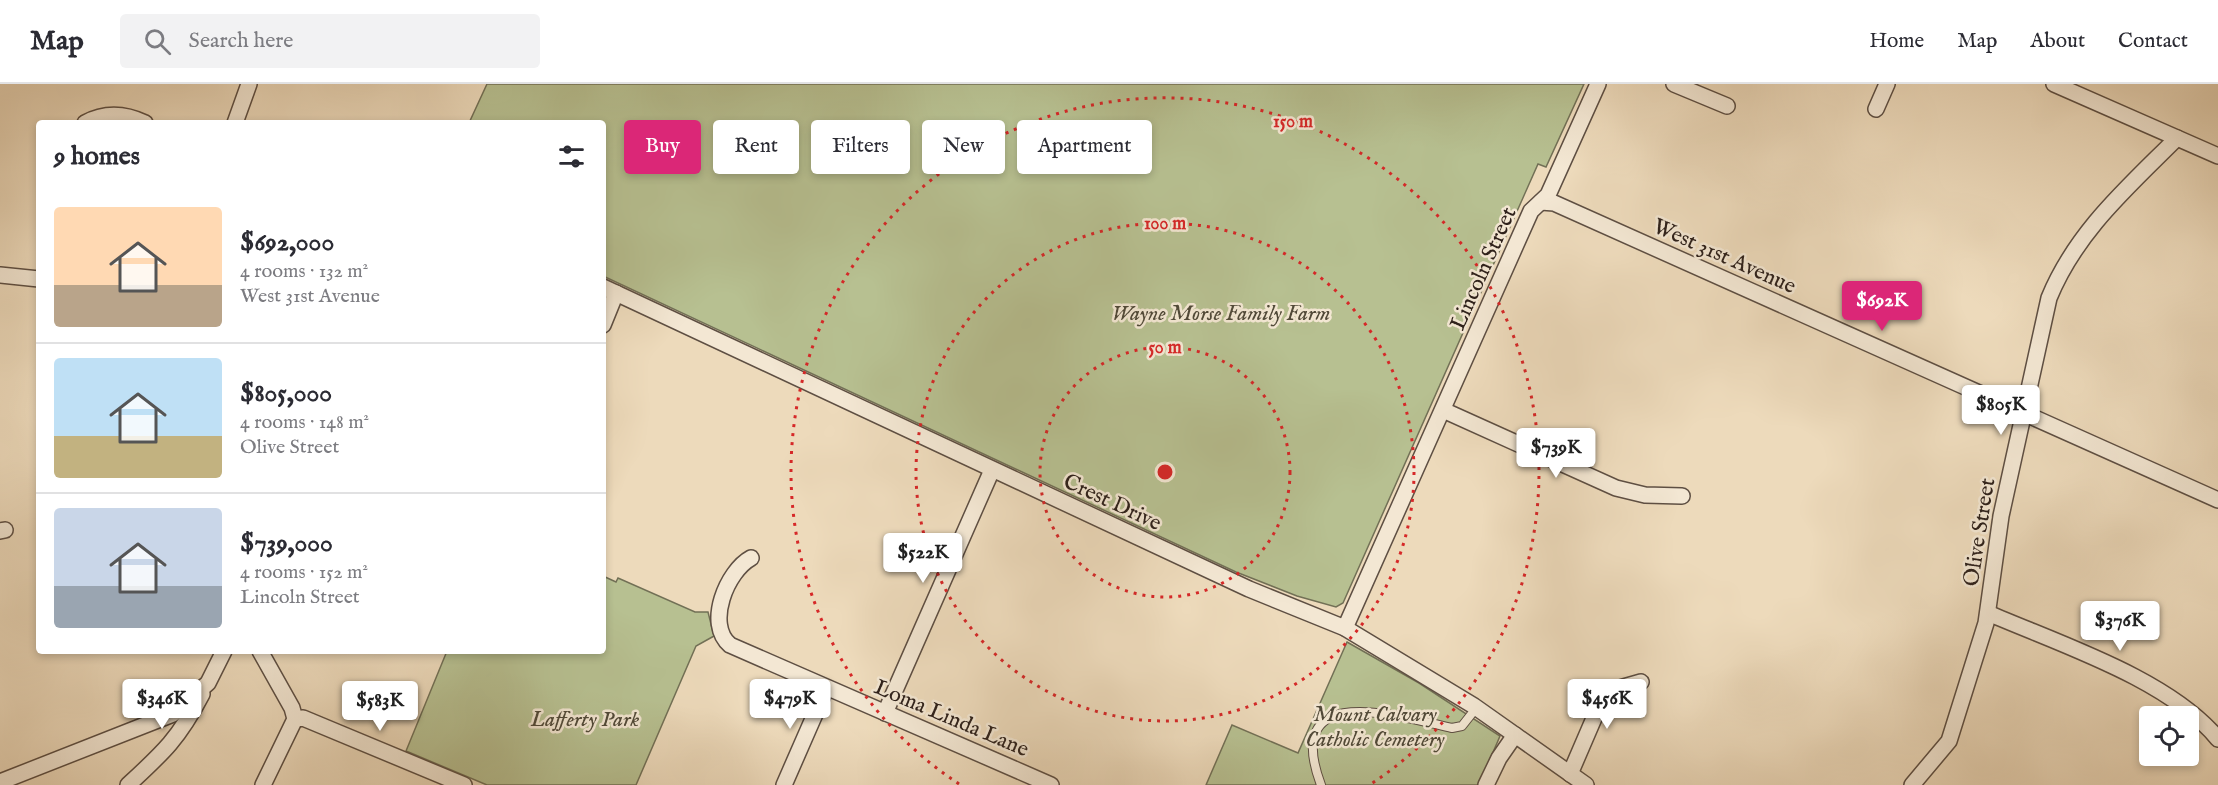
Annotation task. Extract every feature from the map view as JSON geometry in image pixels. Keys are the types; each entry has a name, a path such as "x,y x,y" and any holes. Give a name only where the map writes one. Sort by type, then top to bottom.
{"street":[{"path":"235,120 249,84"},
{"name":"Lincoln Street","path":"1345,628 1531,211 1548,195 1599,84"},
{"path":"1674,84 1727,106"},
{"path":"1876,109 1887,84"},
{"path":"2054,84 2218,156"},
{"path":"92,120 104,115 116,115 130,116 139,120"},
{"name":"Olive Street","path":"1912,785 1949,741 1988,613 2001,516 2049,298 2058,276 2096,220 2177,138"},
{"name":"West 31st Avenue","path":"1541,202 1554,203 2218,501"},
{"path":"0,275 36,279"},
{"path":"606,310 610,290"},
{"name":"Crest Drive","path":"610,290 1249,589 1345,628 1477,707 1586,785"},
{"path":"1443,410 1616,488 1645,495 1682,496"},
{"path":"885,713 992,470"},
{"name":"Loma Linda Lane","path":"751,558 735,570 719,609 718,622 721,634 737,649 1052,785"},
{"path":"1988,613 2142,682 2193,714 2218,739"},
{"path":"128,785 172,744 185,728 222,654"},
{"path":"262,654 292,708 295,719 263,785"},
{"path":"1570,774 1604,695 1641,682"},
{"path":"0,782 173,714 208,683"},
{"path":"784,785 826,689"},
{"path":"295,719 303,718 464,785"},
{"path":"1486,785 1496,763 1515,735"}],"lane":[{"path":"1321,785 1313,766 1313,746 1323,722 1337,713 1381,713 1452,728 1462,726 1477,707"}],"green space":[{"name":"Wayne Morse Family Farm","path":"487,84 1584,84 1546,167 1538,164 1343,603 1336,607 1297,596 1236,572 606,277 606,120 470,120"},
{"name":"Lafferty Park","path":"606,577 616,582 618,578 695,612 708,612 714,636 696,646 636,785 487,785 406,751 446,654 606,654"},
{"name":"Mount Calvary Catholic Cemetery","path":"1347,642 1419,683 1500,736 1479,785 1206,785 1232,725 1298,753"}]}
